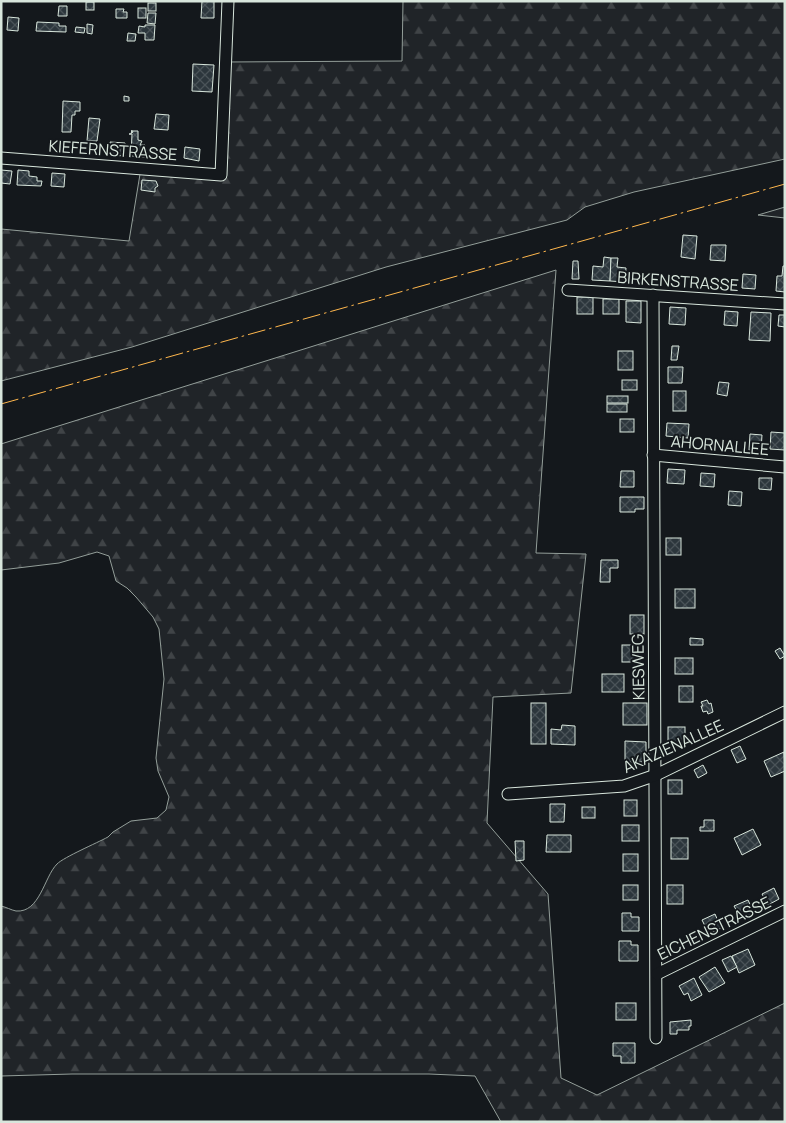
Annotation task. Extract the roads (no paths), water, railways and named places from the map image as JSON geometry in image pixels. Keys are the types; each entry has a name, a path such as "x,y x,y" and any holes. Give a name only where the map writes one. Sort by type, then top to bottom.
{"street":[{"name":"KIEFERNSTRASSE","path":"1,158 221,175 228,1"},
{"name":"BIRKENSTRASSE","path":"568,290 785,304"},
{"name":"KIESWEG","path":"653,295 656,1038"},
{"name":"AHORNALLEE","path":"653,455 785,467"},
{"name":"AKAZIENALLEE","path":"508,794 624,786 656,775 785,712"},
{"name":"EICHENSTRASSE","path":"657,974 785,911"}]}
